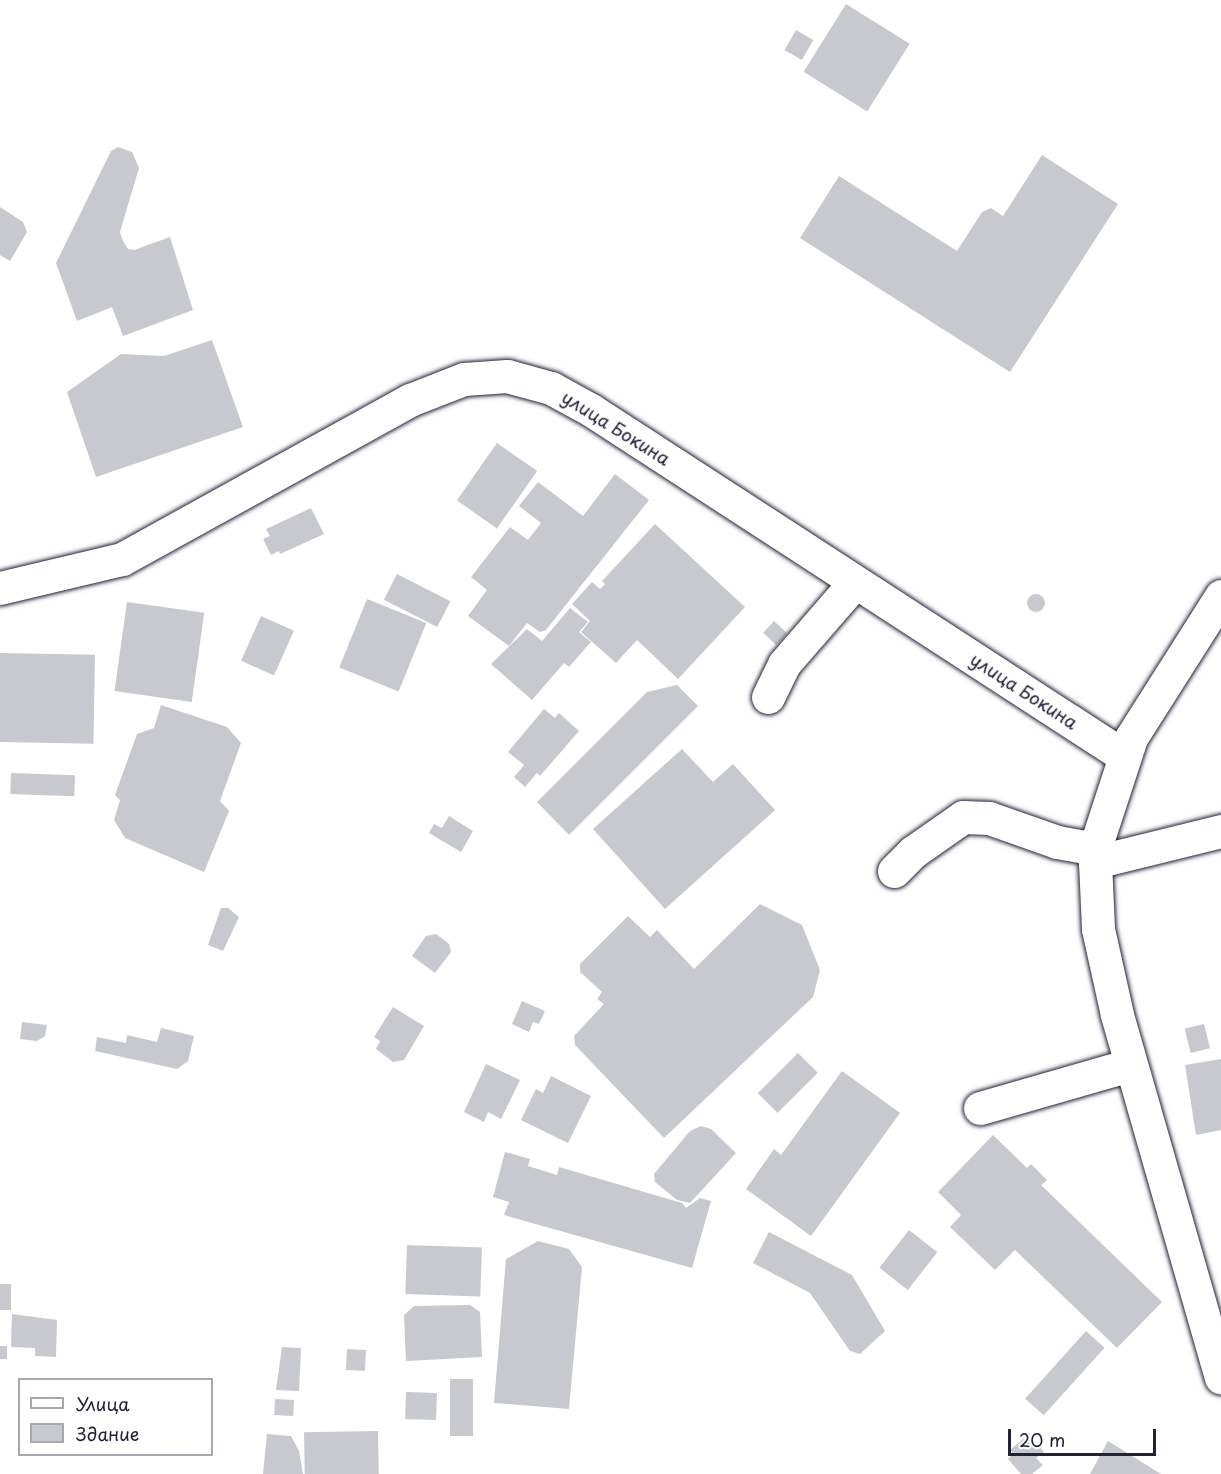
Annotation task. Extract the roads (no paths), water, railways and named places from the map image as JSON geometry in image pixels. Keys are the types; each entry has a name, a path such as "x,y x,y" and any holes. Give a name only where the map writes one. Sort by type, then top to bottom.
{"street":[{"name":"улица Бокина","path":"0,588 123,559 410,400 464,379 507,376 551,388 591,410 1124,756"},
{"path":"768,697 784,664 855,582"},
{"path":"1221,596 1131,738 1096,855 1098,929 1130,1065 1221,1377"},
{"path":"894,871 913,852 963,817 989,818 1096,855 1221,831"},
{"path":"980,1108 1130,1065"}]}
